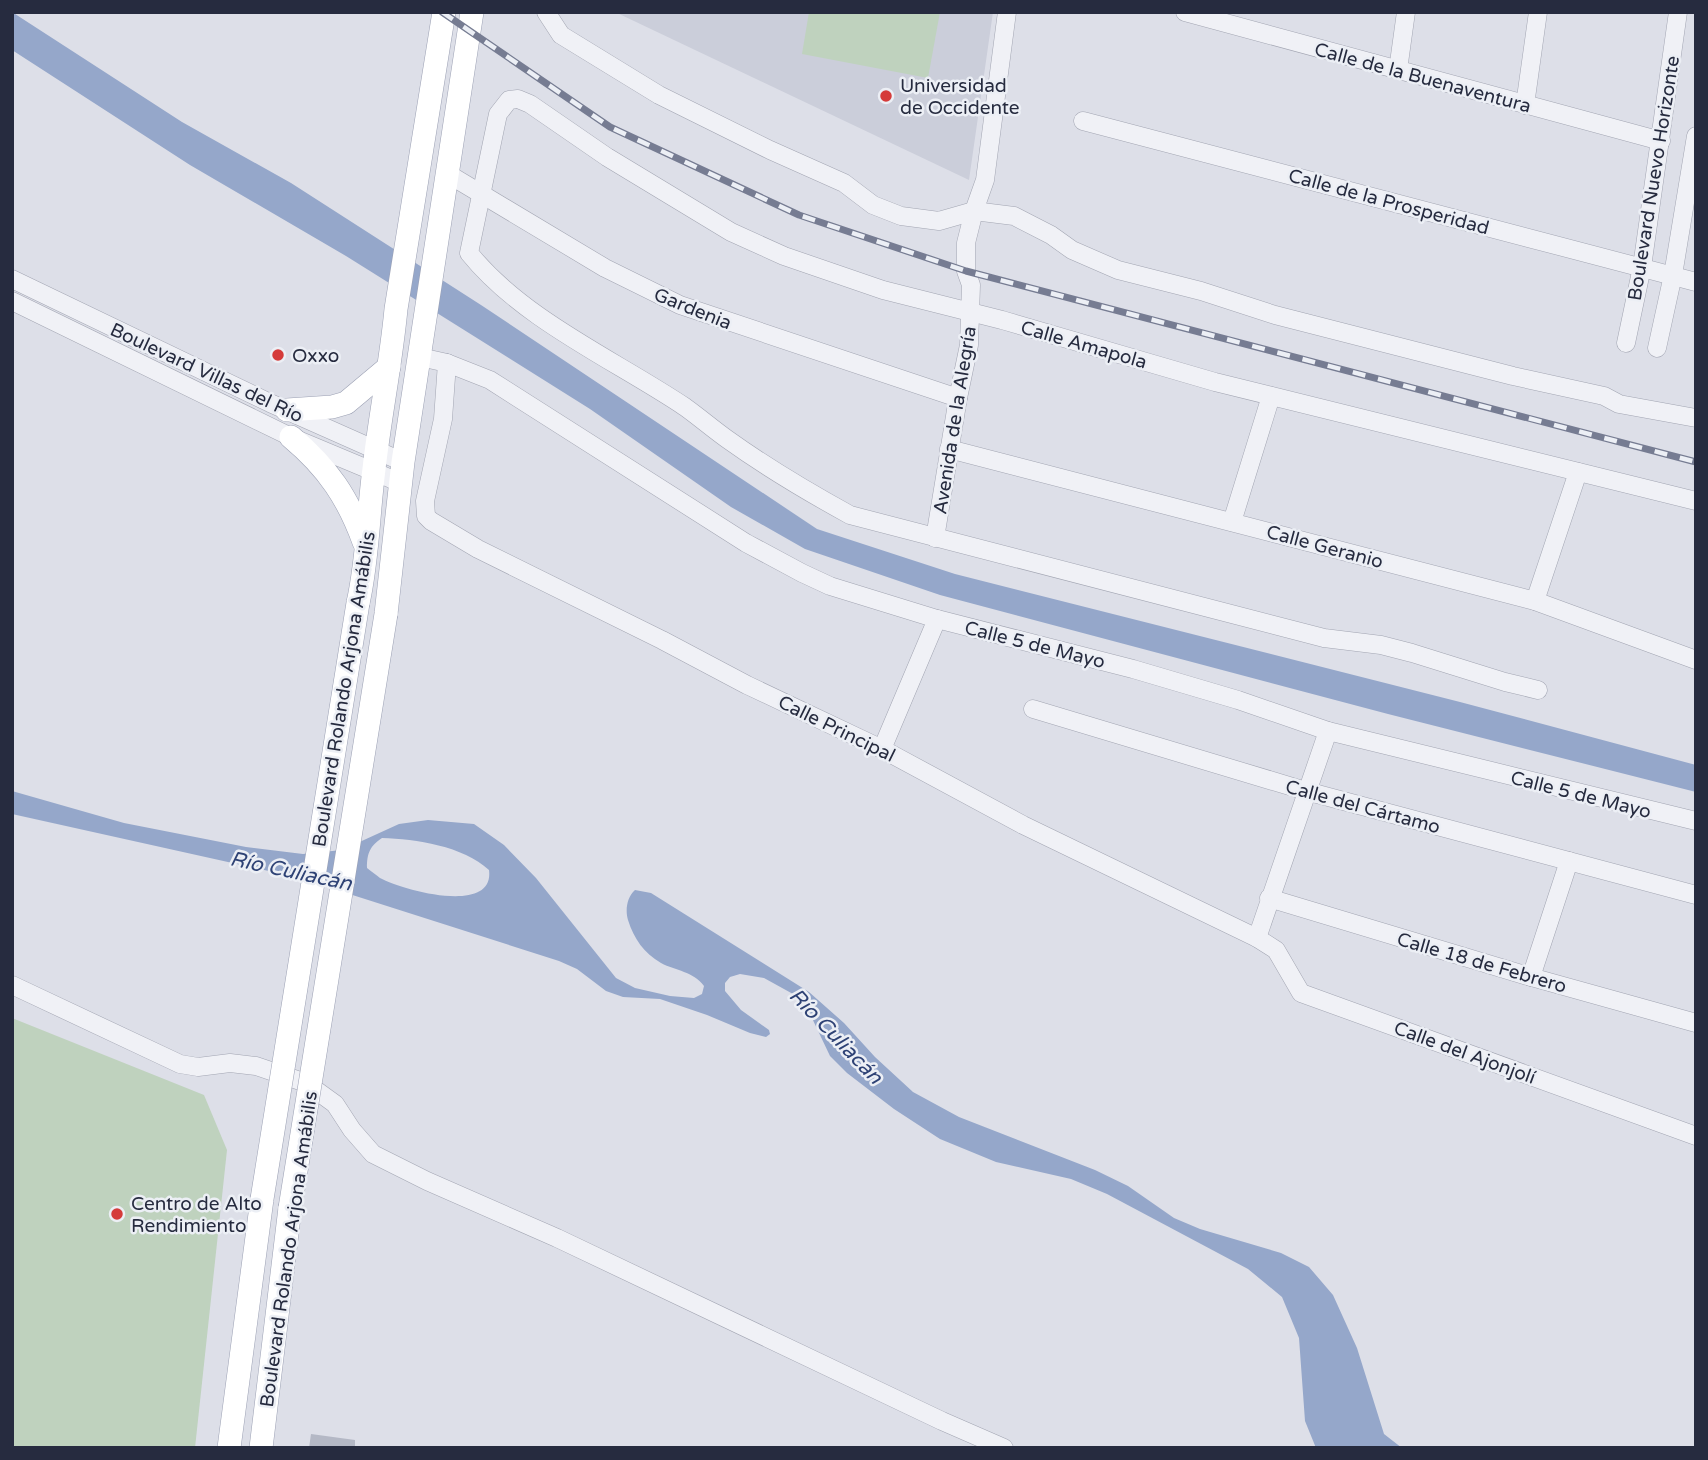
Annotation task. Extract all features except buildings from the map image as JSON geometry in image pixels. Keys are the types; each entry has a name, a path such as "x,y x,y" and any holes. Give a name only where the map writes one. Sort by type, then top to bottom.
{"main road":[{"name":"Boulevard Rolando Arjona Amábilis","path":"229,1448 262,1199 367,549 374,461 444,12"},
{"name":"Boulevard Rolando Arjona Amábilis","path":"261,1448 290,1208 386,614 402,473 472,12"},
{"path":"279,406 332,407 346,403 389,368"},
{"path":"292,437 331,478 349,503 367,549"}],"street":[{"path":"546,12 561,35 659,95 844,183 873,205 901,216 939,221 974,211 1014,216 1051,235 1072,250 1118,270 1201,291 1275,315 1513,376 1604,396 1619,404 1696,418"},
{"name":"Avenida de la Alegría","path":"935,538 969,345 971,285 966,271 966,243 985,180 1007,12"},
{"name":"Calle de la Buenaventura","path":"1185,12 1661,141"},
{"path":"1398,70 1406,12"},
{"path":"1525,105 1538,12"},
{"name":"Boulevard Nuevo Horizonte","path":"1626,343 1642,267 1678,12"},
{"name":"Calle Amapola","path":"483,194 489,147 498,114 509,100 518,99 530,104 649,183 731,232 762,247 883,290 1271,396 1696,501"},
{"name":"Calle de la Prosperidad","path":"1083,121 1696,282"},
{"name":"Boulevard Nuevo Horizonte","path":"1657,348 1695,145"},
{"name":"Gardenia","path":"447,174 605,268 680,305 958,398"},
{"path":"483,194 469,254 486,274 521,302 626,372 685,407 729,441 850,515 1324,638 1381,645 1538,690"},
{"name":"Boulevard Villas del Río","path":"12,279 279,406 374,461 402,473"},
{"name":"Boulevard Villas del Río","path":"12,301 292,437 374,461"},
{"name":"Calle 5 de Mayo","path":"420,357 447,363 490,380 746,543 802,573 863,598 1133,669 1238,700 1328,731 1696,821"},
{"name":"Calle Principal","path":"447,363 443,419 425,509 426,516 431,521 478,549 747,685 883,749 1023,825 1256,938"},
{"path":"1232,522 1271,396"},
{"path":"261,422 279,406"},
{"name":"Calle Geranio","path":"949,449 1535,601 1696,660"},
{"path":"1535,601 1578,472"},
{"path":"883,749 937,619"},
{"name":"Calle del Cártamo","path":"1033,709 1306,791 1696,895"},
{"path":"1256,938 1328,731"},
{"path":"1531,977 1569,861"},
{"name":"Calle 18 de Febrero","path":"1269,898 1531,977 1696,1023"},
{"name":"Calle del Ajonjolí","path":"1256,938 1276,950 1301,992 1696,1136"},
{"path":"12,985 180,1064 198,1067 230,1063 256,1066 306,1083 335,1104 352,1130 373,1154 1004,1448"}],"shaded area":[{"name":"Universidad de Occidente","path":"615,12 993,12 969,180"}],"green space":[{"path":"809,12 940,12 928,78 802,54"},
{"name":"Centro de Alto Rendimiento","path":"12,1018 204,1095 227,1150 195,1448 12,1448"}],"water":[{"path":"12,12 182,122 291,183 481,305 817,529 955,574 1460,702 1696,765 1696,792 1388,714 940,595 805,549 731,507 590,409 346,256 190,165 12,50"},
{"name":"Río Culiacán","path":"12,791 124,823 246,847 303,854 342,850 399,824 428,820 474,824 504,845 536,878 616,978 635,988 694,998 702,994 704,986 700,981 655,959 640,945 630,927 627,904 630,896 635,890 651,893 809,992 913,1092 959,1117 1095,1170 1128,1186 1174,1218 1200,1229 1281,1253 1309,1267 1333,1295 1357,1348 1384,1434 1402,1448 1316,1448 1305,1421 1299,1338 1282,1297 1248,1269 1107,1194 1071,1179 996,1162 940,1139 894,1109 847,1073 830,1056 811,1016 793,994 764,978 740,974 730,977 725,983 725,991 741,1010 769,1030 770,1034 766,1037 660,999 623,997 606,991 577,969 559,961 296,877 12,814","holes":["382,838 438,845 466,855 489,870 487,884 478,892 463,896 445,896 407,888 380,878 367,868 370,850"]}],"railway":[{"path":"442,12 610,127 799,215 966,271 1696,462"}],"place":[{"name":"Universidad de Occidente","path":"886,96"},
{"name":"Oxxo","path":"278,355"},
{"name":"Centro de Alto Rendimiento","path":"117,1214"}]}
